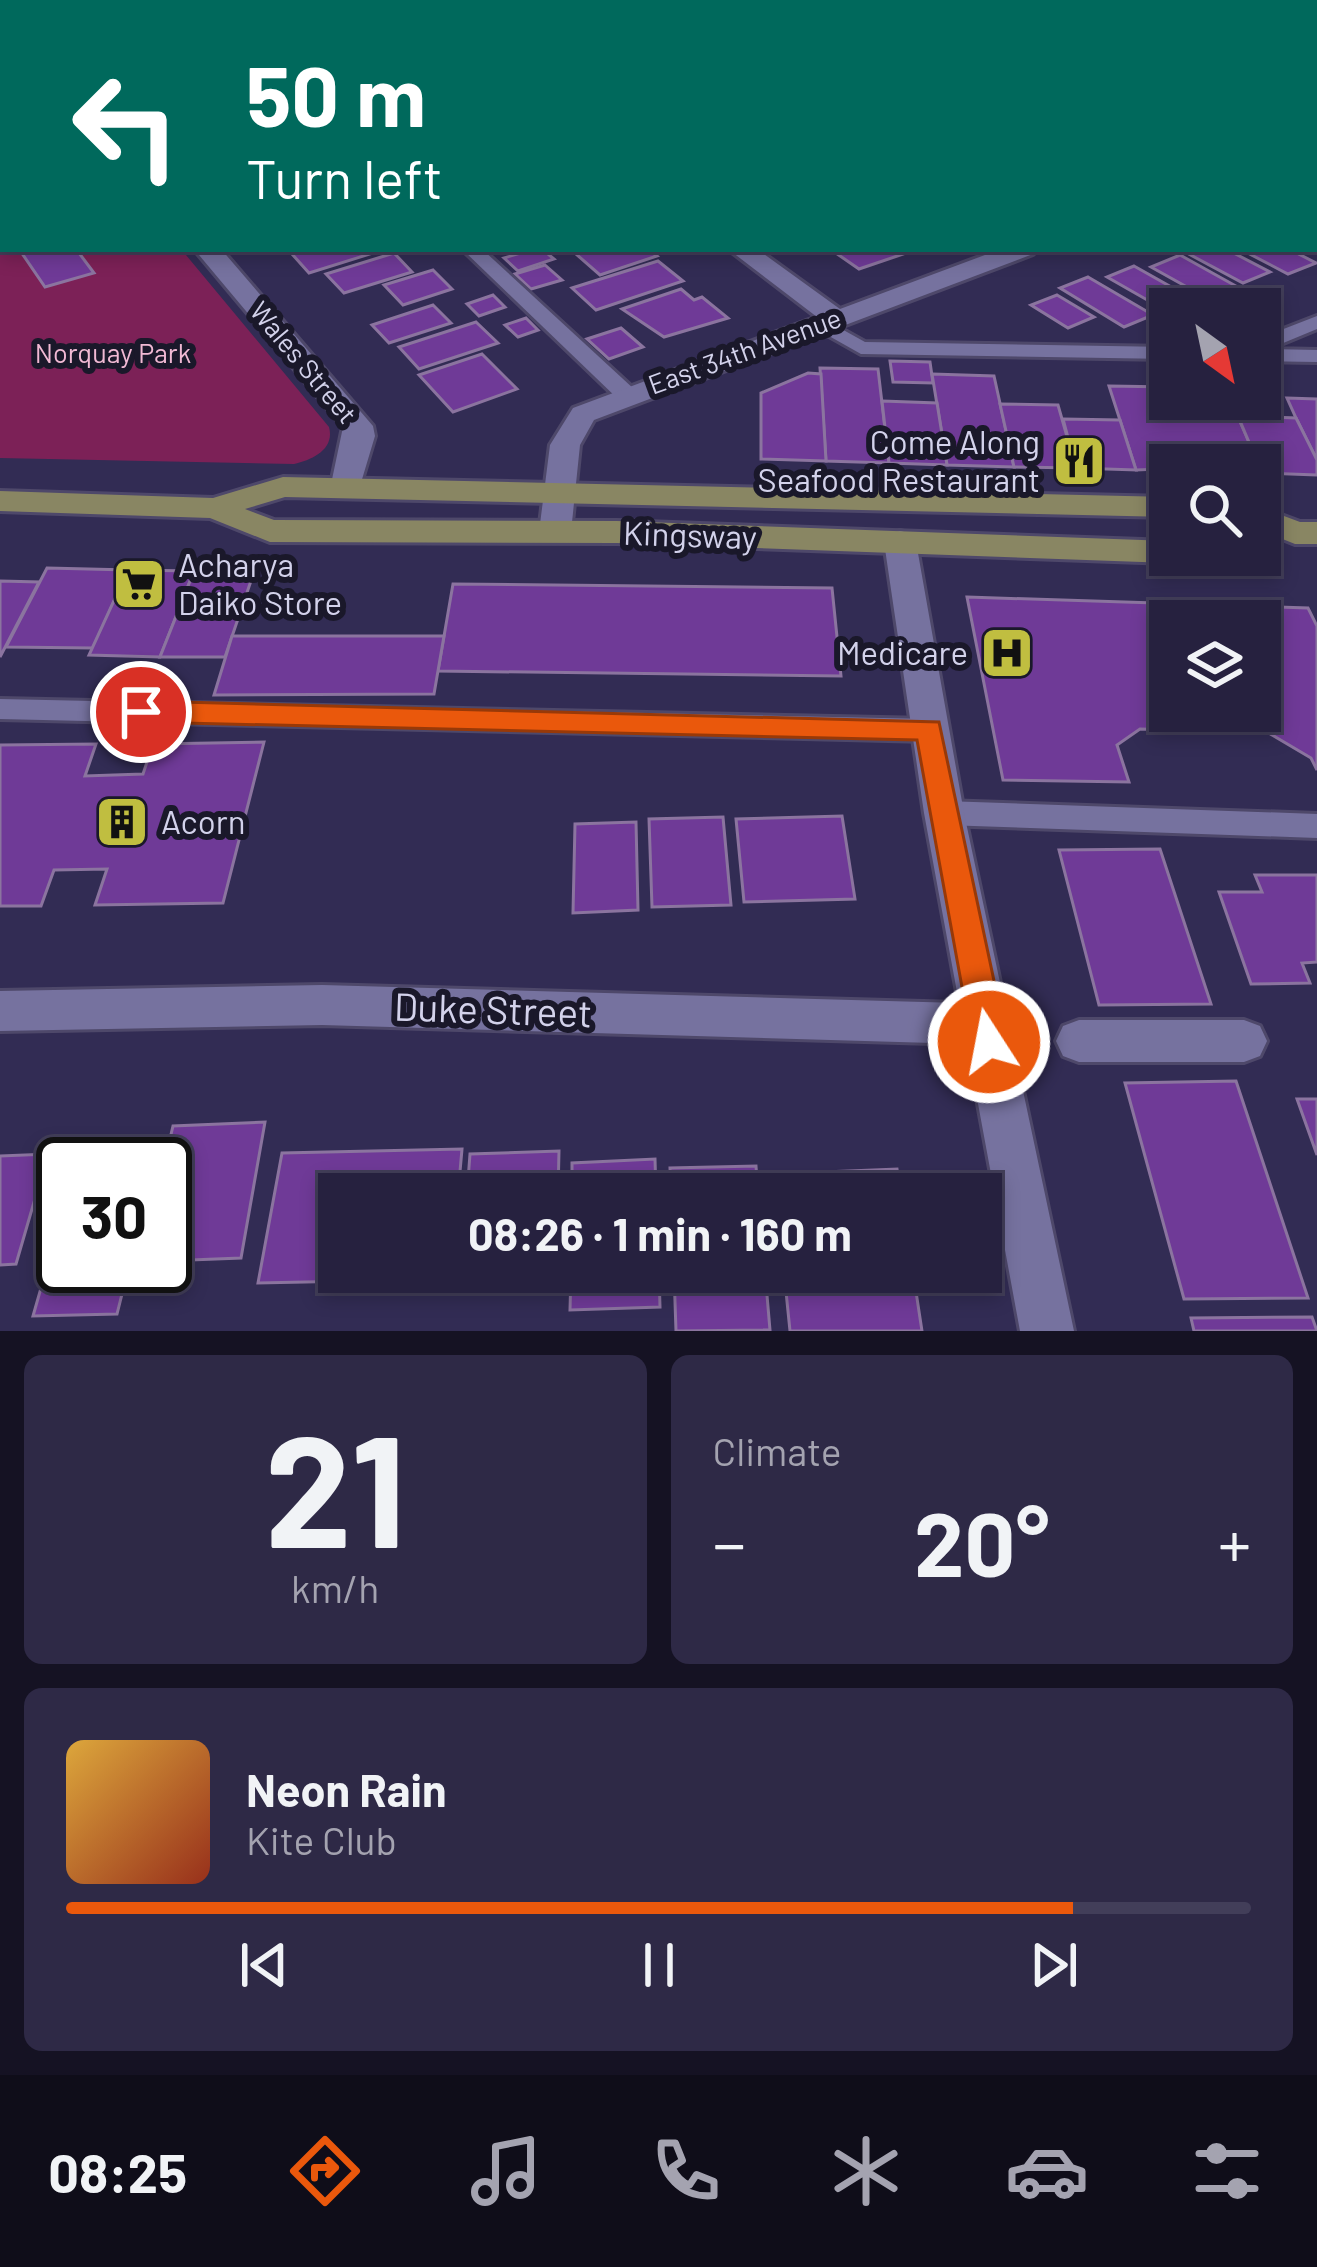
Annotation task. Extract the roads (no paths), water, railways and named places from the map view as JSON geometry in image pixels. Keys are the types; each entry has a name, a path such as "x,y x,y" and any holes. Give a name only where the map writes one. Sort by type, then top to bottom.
{"main road":[{"name":"Kingsway","path":"0,501 214,508 283,488 1149,506"},
{"name":"Kingsway","path":"214,508 270,531 555,532 1149,551"}],"street":[{"name":"Wales Street","path":"210,252 358,426 360,436 346,489"},
{"path":"746,252 827,320"},
{"name":"East 34th Avenue","path":"555,532 565,446 574,422 594,407 1008,252"},
{"path":"900,542 944,813 1047,1331"},
{"name":"Duke Street","path":"0,1011 322,1005 986,1024"},
{"path":"1079,1042 1244,1041"}],"lane":[{"path":"474,252 627,395"},
{"path":"827,320 861,348 1149,353"},
{"path":"1281,337 1317,322"},
{"path":"1281,355 1317,356"},
{"path":"0,709 929,730"},
{"path":"944,813 1317,826"}],"place":[{"name":"Come Along Seafood Restaurant","path":"1079,461"},
{"name":"Acharya Daiko Store","path":"139,584"},
{"name":"Medicare","path":"1007,653"},
{"name":"Acorn","path":"122,822"}],"park label":[{"name":"Norquay Park","path":"113,354"}]}
